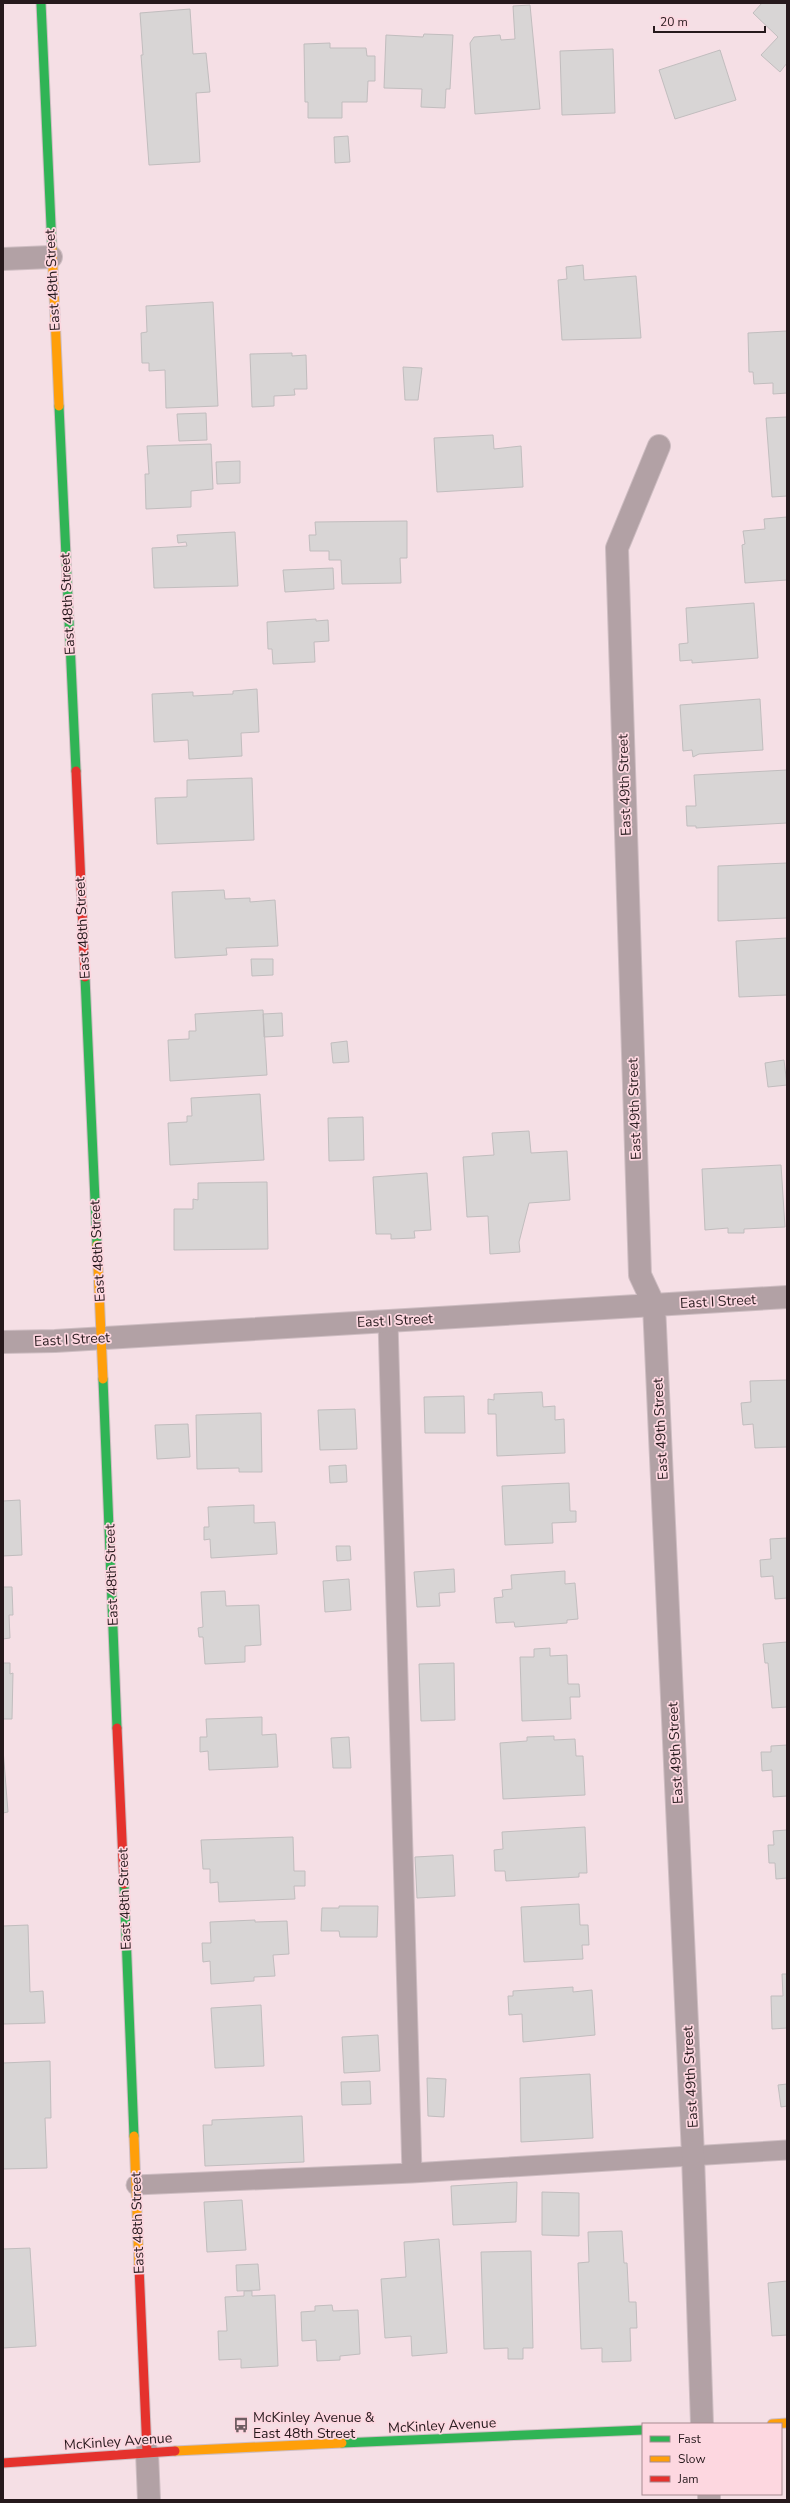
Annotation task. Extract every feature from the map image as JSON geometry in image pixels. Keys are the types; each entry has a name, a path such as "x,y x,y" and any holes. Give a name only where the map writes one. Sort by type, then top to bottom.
{"street":[{"name":"East 48th Street","path":"42,3 51,257 101,1338 148,2500"},
{"path":"3,259 51,257"},
{"name":"East 49th Street","path":"659,446 616,548 640,1275 654,1305 693,2156 702,2423"},
{"name":"East I Street","path":"3,1342 101,1338 787,1297"},
{"name":"McKinley Avenue","path":"3,2464 147,2452 642,2430"}],"lane":[{"path":"388,1321 412,2173"},
{"path":"136,2185 412,2173 787,2150"}],"building":[{"path":"762,3 787,3 787,63 780,72 761,55 778,37 753,13"},
{"path":"530,5 540,109 475,114 470,43 474,37 500,35 501,40 515,39 513,6"},
{"path":"190,9 193,54 206,53 210,92 196,93 200,162 149,165 141,55 143,55 140,13"},
{"path":"424,34 453,35 450,89 446,89 445,108 421,107 422,89 384,88 386,35 423,37"},
{"path":"330,43 330,48 366,48 367,56 375,56 375,81 368,81 367,102 342,102 342,118 308,118 308,102 305,102 304,44"},
{"path":"613,49 615,113 562,115 560,51"},
{"path":"720,50 736,100 675,119 659,70"},
{"path":"348,136 350,162 335,163 334,137"},
{"path":"583,265 584,280 636,276 641,338 562,340 558,280 567,279 566,267"},
{"path":"213,302 218,406 166,408 165,370 149,371 149,363 142,363 141,333 147,332 146,306"},
{"path":"787,331 787,393 773,394 773,383 754,384 753,372 749,372 748,333"},
{"path":"292,353 292,356 306,355 307,389 294,389 295,395 274,396 274,406 252,407 250,354"},
{"path":"403,367 422,368 418,400 405,400"},
{"path":"206,413 207,440 179,441 177,414"},
{"path":"787,417 787,496 772,497 766,418"},
{"path":"493,435 494,449 521,446 523,487 437,492 434,438"},
{"path":"211,444 213,489 191,491 191,507 146,509 145,474 149,474 147,446"},
{"path":"240,461 240,483 217,484 216,462"},
{"path":"787,517 787,580 745,583 742,545 745,544 743,531 765,529 764,519"},
{"path":"407,521 407,558 400,558 401,583 342,584 341,560 329,560 329,551 310,551 309,535 316,535 315,522"},
{"path":"235,532 238,586 154,588 152,548 187,546 186,542 178,543 177,535"},
{"path":"333,568 334,589 285,592 283,570"},
{"path":"754,603 758,658 692,663 692,660 680,661 679,644 688,643 686,608"},
{"path":"316,619 316,621 328,620 329,641 314,642 315,662 273,664 272,649 268,649 267,622"},
{"path":"257,689 259,732 241,733 242,756 189,759 188,740 154,742 152,694 193,692 193,696 233,694 233,691"},
{"path":"760,699 763,750 699,754 693,757 692,750 683,751 680,705"},
{"path":"787,770 787,823 696,828 696,826 687,826 686,806 696,806 694,775"},
{"path":"252,778 254,840 157,844 155,798 187,797 187,780"},
{"path":"787,863 787,918 718,921 718,866"},
{"path":"224,890 225,899 250,898 250,902 275,900 278,946 226,948 227,955 175,958 172,892"},
{"path":"787,938 787,995 739,997 736,941"},
{"path":"251,959 273,959 273,975 252,976"},
{"path":"263,1010 267,1075 170,1081 168,1040 189,1039 189,1031 196,1031 195,1014"},
{"path":"282,1013 283,1036 264,1037 263,1014"},
{"path":"347,1041 349,1062 333,1063 331,1043"},
{"path":"784,1060 787,1085 768,1087 765,1063"},
{"path":"260,1094 264,1160 170,1165 168,1123 187,1122 187,1116 192,1116 191,1098"},
{"path":"363,1117 364,1160 329,1161 328,1118"},
{"path":"529,1131 531,1153 567,1151 570,1200 529,1203 519,1242 520,1252 490,1254 488,1216 467,1217 463,1157 494,1155 492,1133"},
{"path":"781,1165 785,1227 744,1229 744,1233 728,1233 728,1228 705,1230 702,1169"},
{"path":"427,1173 431,1230 414,1231 415,1238 391,1239 391,1234 376,1234 373,1177"},
{"path":"267,1182 268,1249 174,1250 174,1209 193,1209 193,1199 198,1200 198,1183"},
{"path":"787,1380 787,1447 755,1448 753,1424 743,1425 741,1403 751,1402 750,1381"},
{"path":"542,1392 543,1407 555,1406 555,1420 564,1419 565,1453 497,1456 496,1414 488,1414 488,1399 494,1400 494,1394"},
{"path":"464,1396 465,1433 425,1433 424,1397"},
{"path":"355,1409 357,1449 320,1450 318,1410"},
{"path":"261,1413 262,1472 239,1472 239,1468 197,1469 196,1415"},
{"path":"188,1424 190,1457 157,1459 155,1425"},
{"path":"346,1465 347,1482 330,1483 329,1466"},
{"path":"569,1483 570,1511 576,1511 576,1522 552,1523 553,1543 505,1545 502,1486"},
{"path":"20,1500 22,1555 3,1556 3,1501"},
{"path":"254,1505 254,1523 275,1522 277,1554 211,1558 210,1539 204,1540 204,1527 209,1527 208,1507"},
{"path":"787,1538 787,1598 775,1599 773,1576 761,1577 760,1560 771,1559 770,1539"},
{"path":"336,1546 350,1546 351,1560 337,1561"},
{"path":"454,1569 455,1592 439,1593 440,1606 417,1607 414,1572"},
{"path":"565,1571 565,1584 575,1583 578,1619 567,1620 567,1623 515,1627 514,1622 496,1623 494,1598 503,1597 502,1590 512,1589 511,1575"},
{"path":"349,1579 351,1610 325,1612 323,1581"},
{"path":"3,1587 12,1587 13,1615 9,1615 10,1638 3,1639"},
{"path":"225,1591 226,1606 259,1605 261,1645 245,1646 245,1662 205,1664 203,1637 199,1637 198,1628 203,1627 201,1592"},
{"path":"787,1642 787,1707 772,1708 768,1663 765,1663 763,1644"},
{"path":"550,1648 550,1656 567,1655 568,1684 579,1684 580,1697 570,1697 571,1719 522,1721 520,1657 534,1657 534,1649"},
{"path":"3,1663 10,1663 10,1674 13,1673 12,1719 3,1719"},
{"path":"454,1663 455,1720 421,1721 419,1664"},
{"path":"262,1717 262,1735 276,1734 278,1767 209,1770 208,1751 200,1752 200,1737 207,1737 206,1719"},
{"path":"554,1736 554,1740 575,1739 576,1756 583,1756 585,1795 503,1799 500,1743 527,1741 527,1737"},
{"path":"349,1737 351,1768 333,1768 331,1738"},
{"path":"787,1745 787,1796 773,1797 772,1770 762,1771 761,1752 771,1752 771,1746"},
{"path":"3,1749 8,1812 3,1813"},
{"path":"585,1827 587,1873 579,1873 579,1877 506,1881 505,1871 495,1871 494,1850 503,1849 502,1832"},
{"path":"787,1830 787,1878 776,1879 775,1863 769,1863 768,1845 774,1845 773,1831"},
{"path":"293,1837 294,1871 305,1871 305,1886 294,1886 295,1899 219,1902 218,1882 210,1883 210,1869 203,1869 201,1840"},
{"path":"453,1855 455,1896 417,1898 415,1857"},
{"path":"579,1904 580,1925 588,1925 589,1945 582,1945 583,1959 524,1962 521,1907"},
{"path":"339,1906 378,1906 377,1937 340,1937 339,1931 321,1931 322,1908 339,1908"},
{"path":"255,1920 255,1922 287,1921 289,1954 273,1955 275,1976 254,1977 254,1981 211,1984 210,1961 203,1962 202,1943 211,1943 210,1922"},
{"path":"28,1925 30,1992 43,1991 45,2023 3,2024 3,1926"},
{"path":"782,1974 787,1974 787,2028 772,2029 771,1996 783,1996"},
{"path":"573,1987 573,1992 592,1990 595,2035 523,2042 522,2014 509,2015 508,1996 513,1996 513,1991"},
{"path":"261,2005 264,2066 215,2068 211,2008"},
{"path":"378,2035 380,2071 344,2073 342,2037"},
{"path":"50,2061 51,2118 45,2118 47,2168 3,2169 3,2063"},
{"path":"590,2074 593,2138 521,2142 520,2078"},
{"path":"427,2078 446,2079 444,2117 428,2116"},
{"path":"370,2081 371,2104 342,2105 341,2082"},
{"path":"787,2084 787,2106 781,2107 778,2085"},
{"path":"302,2116 304,2162 205,2166 203,2125 212,2125 212,2120"},
{"path":"517,2182 516,2222 453,2225 451,2186"},
{"path":"542,2192 579,2193 579,2236 542,2235"},
{"path":"242,2200 246,2250 207,2252 204,2202"},
{"path":"622,2231 624,2263 627,2263 629,2302 636,2302 637,2328 630,2328 631,2361 602,2362 602,2348 581,2349 578,2263 589,2262 588,2232"},
{"path":"439,2239 447,2353 412,2356 411,2336 385,2338 381,2279 406,2277 404,2242"},
{"path":"30,2248 36,2346 3,2348 3,2249"},
{"path":"531,2251 533,2348 523,2348 523,2359 508,2359 508,2348 484,2349 481,2252"},
{"path":"258,2264 260,2290 237,2291 236,2265"},
{"path":"787,2281 787,2335 772,2336 768,2283"},
{"path":"244,2291 252,2291 252,2296 275,2295 278,2366 241,2368 241,2359 219,2360 218,2331 227,2331 225,2297 244,2296"},
{"path":"332,2305 333,2311 358,2310 360,2354 340,2356 340,2360 317,2361 316,2340 302,2341 301,2312 315,2311 315,2306"}],"traffic: fast":[{"path":"41,3 52,248"},
{"path":"59,406 76,771"},
{"path":"85,977 97,1245"},
{"path":"103,1379 117,1728"},
{"path":"124,1884 134,2136"},
{"path":"342,2443 642,2430"}],"traffic: slow":[{"path":"52,248 59,406"},
{"path":"97,1245 103,1379"},
{"path":"134,2136 139,2266"},
{"path":"782,2423 787,2423"},
{"path":"175,2451 342,2443"}],"traffic: jam":[{"path":"76,771 85,977"},
{"path":"117,1728 124,1884"},
{"path":"139,2266 147,2452"},
{"path":"3,2463 175,2451"}],"place":[{"name":"McKinley Avenue & East 48th Street","path":"241,2425"}]}
